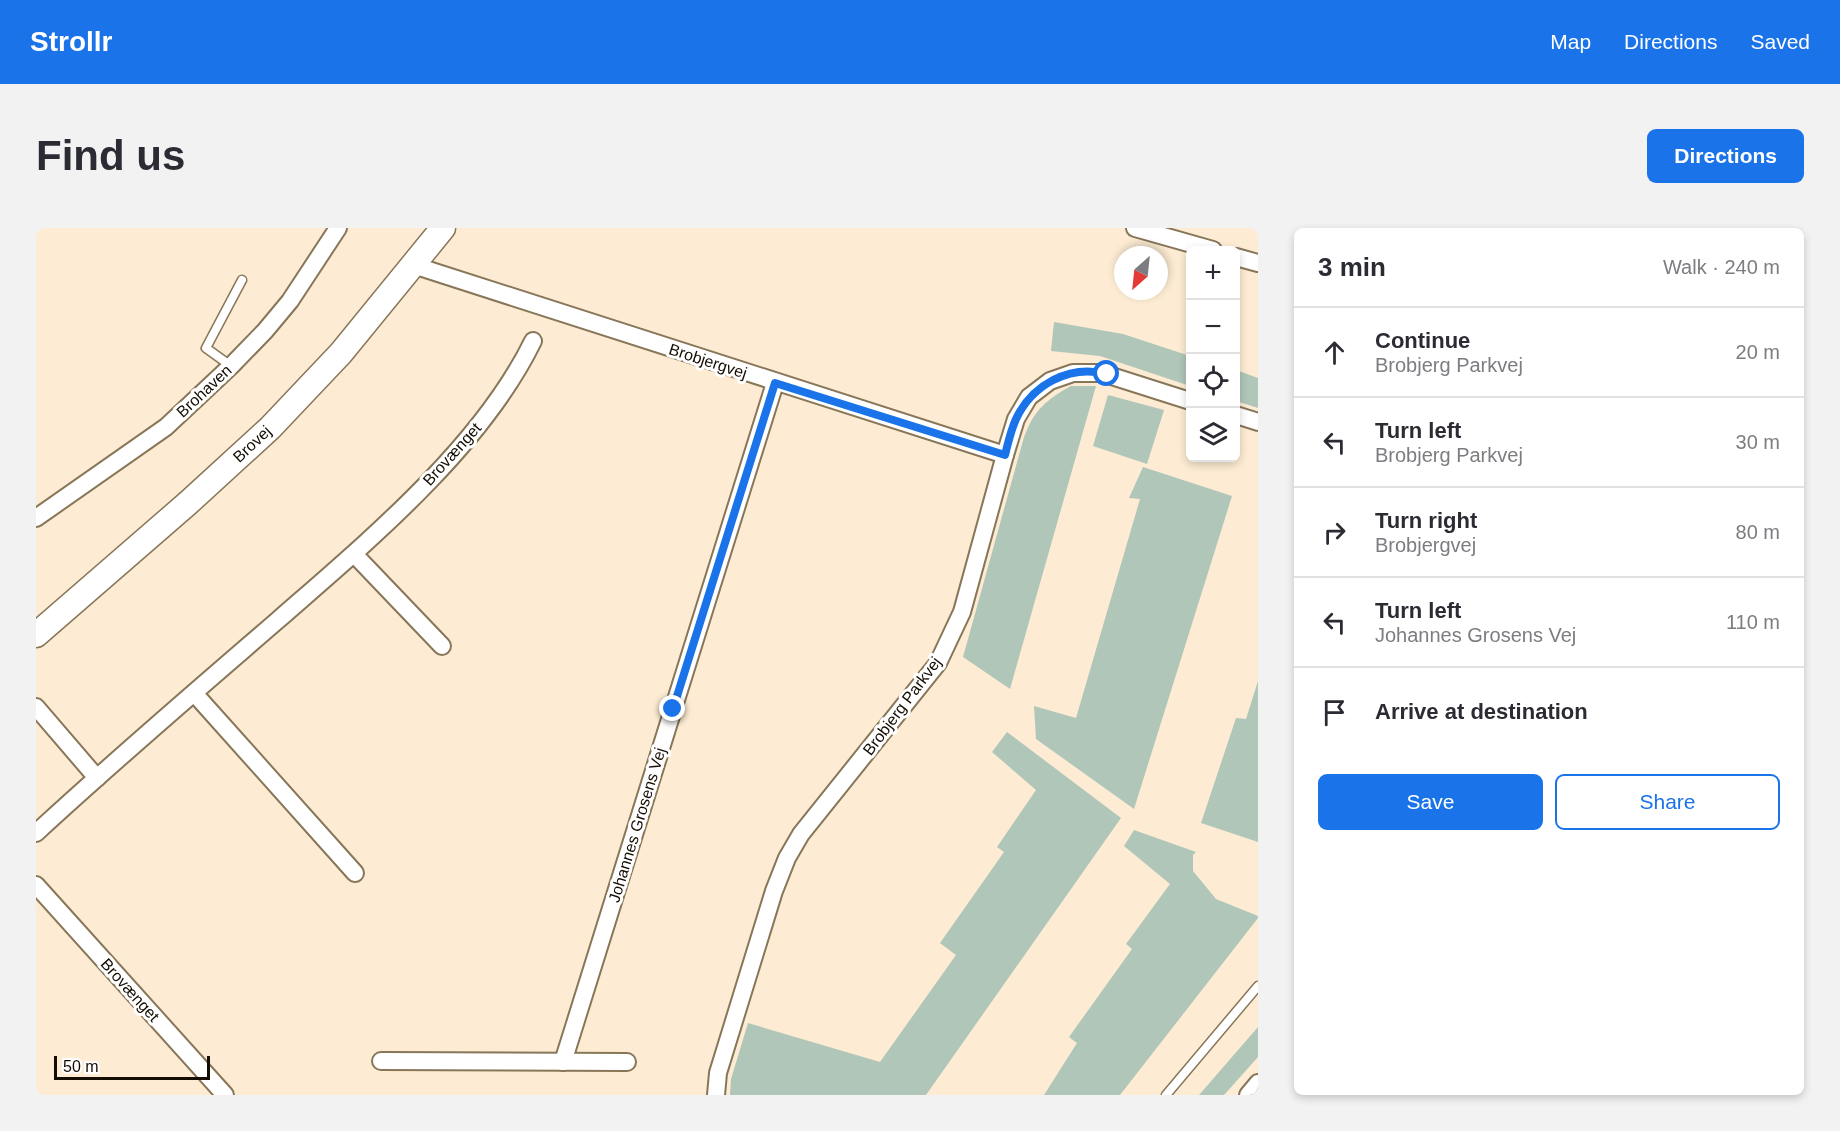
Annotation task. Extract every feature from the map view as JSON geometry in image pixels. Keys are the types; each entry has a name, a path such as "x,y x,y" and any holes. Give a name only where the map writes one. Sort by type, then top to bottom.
{"street":[{"name":"Brohaven","path":"36,518 166,427 231,366 290,301 338,228"},
{"name":"Brovej","path":"36,635 188,503 270,428 341,353 443,228"},
{"path":"1135,228 1199,246"},
{"path":"1240,258 1258,263"},
{"name":"Brobjergvej","path":"413,265 1005,455"},
{"name":"Brovænget","path":"36,833 354,554 434,476 485,417 522,365 533,341"},
{"name":"Brobjerg Parkvej","path":"716,1095 718,1073 774,891 787,858 801,834 938,663 962,612 1016,419 1029,397 1050,381 1073,373 1102,373 1186,399"},
{"name":"Johannes Grosens Vej","path":"563,1062 775,383"},
{"path":"1240,416 1258,422"},
{"path":"354,554 442,646"},
{"path":"194,693 356,873"},
{"path":"36,707 97,778"},
{"name":"Brovænget","path":"36,885 225,1095"},
{"path":"381,1061 627,1062"}],"lane":[{"path":"231,366 206,348 243,280"},
{"path":"1166,1095 1258,986"}],"green space":[{"path":"1054,322 1123,334 1186,355 1186,385 1100,356 1051,351"},
{"path":"1240,371 1258,378 1258,408 1240,402"},
{"path":"1071,386 1096,386 1010,689 963,657 1024,437 1032,420 1042,407"},
{"path":"1108,395 1164,410 1147,464 1093,446"},
{"path":"1143,467 1232,496 1134,809 1036,739 1034,706 1076,718 1140,499 1129,498"},
{"path":"1258,681 1258,842 1201,823 1236,718 1246,719"},
{"path":"1007,732 1121,818 926,1095 730,1095 731,1079 748,1023 880,1062 956,955 940,943 1004,852 997,847 1036,790 992,752"},
{"path":"1134,830 1196,852 1193,855 1193,871 1216,899 1258,916 1258,918 1120,1095 1044,1095 1077,1043 1069,1037 1132,949 1126,944 1170,884 1124,846"},
{"path":"1258,1027 1258,1057 1224,1095 1199,1095"}],"route":[{"path":"673,709 775,383 1005,455 1016,419 1029,397 1050,381 1073,373 1107,374"}]}
